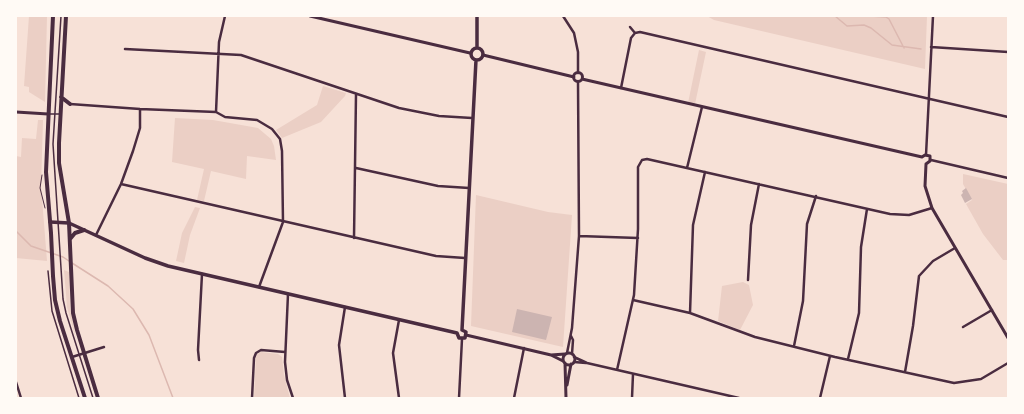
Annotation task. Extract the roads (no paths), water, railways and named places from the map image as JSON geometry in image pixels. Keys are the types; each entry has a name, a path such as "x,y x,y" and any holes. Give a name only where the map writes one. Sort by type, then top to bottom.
{"main road":[{"path":"53,16 46,172 52,241 52,265 57,306 85,398"},
{"path":"66,16 60,114 59,163 69,223 73,313 82,354 98,398"},
{"path":"477,16 477,48"},
{"path":"476,60 471,57 470,53 473,49 477,48"},
{"path":"476,60 483,56 481,50 477,48"},
{"path":"458,333 458,336 462,339 466,335 465,331 462,330 476,60"},
{"path":"61,97 70,104"},
{"path":"50,222 59,221 69,223 158,263 458,333"},
{"path":"70,239 75,233 84,230"},
{"path":"458,333 462,330"}],"street":[{"path":"216,112 218,54 225,16"},
{"path":"310,16 470,53"},
{"path":"563,16 574,33 578,52 578,73 574,77"},
{"path":"926,155 933,16"},
{"path":"630,27 634,33"},
{"path":"634,33 642,32 1008,116"},
{"path":"621,88 630,40 634,33"},
{"path":"931,48 1008,52"},
{"path":"125,49 241,55 399,108 439,116 472,118"},
{"path":"483,56 574,77 575,81 578,82 579,236 571,335 573,340 573,355 566,398"},
{"path":"578,73 582,75 582,79"},
{"path":"578,82 582,79 922,157 926,155"},
{"path":"354,238 356,94"},
{"path":"70,104 140,110 216,112 226,117 264,123 272,130 280,139 282,151 283,222 259,287"},
{"path":"687,168 702,107"},
{"path":"96,235 121,184 137,138 140,110"},
{"path":"16,112 48,114"},
{"path":"926,155 930,156 931,160 1008,178"},
{"path":"922,157 922,162 926,164"},
{"path":"617,370 633,300 638,238 638,167 641,160 647,159 816,196 867,210 901,216 918,213 932,208"},
{"path":"931,160 926,164 925,186 932,208 1008,338"},
{"path":"356,168 438,186 469,188"},
{"path":"690,313 693,225 705,172"},
{"path":"121,184 436,256 465,258"},
{"path":"748,280 751,225 758,184"},
{"path":"794,346 803,301 807,224 816,196"},
{"path":"848,359 859,313 861,247 867,210"},
{"path":"579,236 638,238"},
{"path":"905,372 913,326 919,276 933,261 955,248"},
{"path":"199,360 198,350 202,274"},
{"path":"288,294 284,352 286,374 293,398"},
{"path":"633,300 690,313 755,337 830,356 954,383 981,379 1008,363"},
{"path":"345,307 339,345 345,398"},
{"path":"963,327 992,310"},
{"path":"399,319 393,353 399,398"},
{"path":"466,335 551,355 564,362 587,363 729,397 739,398"},
{"path":"567,387 564,362 568,340 571,335"},
{"path":"459,398 462,339"},
{"path":"72,357 104,347"},
{"path":"514,398 524,348"},
{"path":"252,398 254,358 256,353 261,350 284,352"},
{"path":"551,355 573,355 587,363"},
{"path":"820,398 830,356"},
{"path":"632,398 634,374"},
{"path":"16,382 21,398"}],"lane":[{"path":"61,16 54,114 54,164 62,269 66,313 82,354 93,398"},
{"path":"48,114 60,114"},
{"path":"48,271 52,311 79,398"}],"waterway":[{"path":"835,16 847,26 864,25 871,28 892,45 921,49"},
{"path":"870,16 886,17 889,19 904,48"},
{"path":"16,231 31,246 63,257 69,261"},
{"path":"72,263 108,286 133,309 149,335 173,398"}]}
